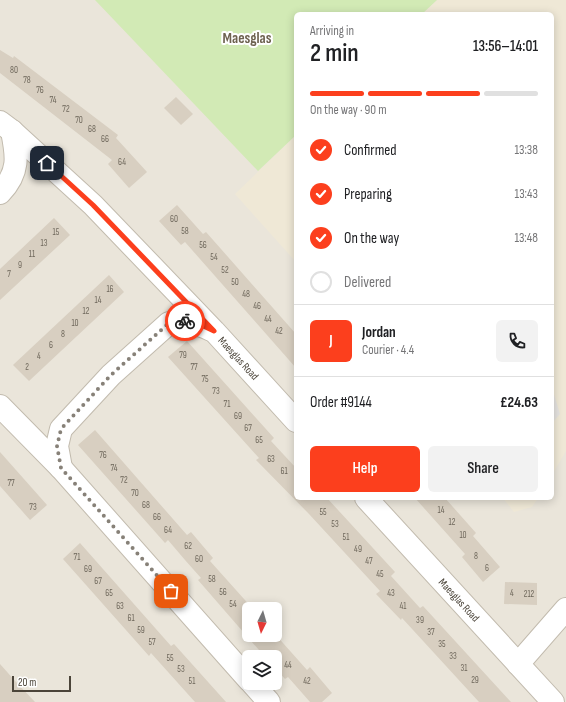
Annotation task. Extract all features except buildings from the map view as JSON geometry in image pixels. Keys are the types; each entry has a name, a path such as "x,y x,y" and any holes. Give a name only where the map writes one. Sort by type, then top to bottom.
{"street":[{"name":"Maesglas Road","path":"0,193 9,183 17,158 6,126"},
{"name":"Maesglas Road","path":"6,126 93,205 214,331 294,419"},
{"name":"Maesglas Road","path":"61,468 57,446 61,429 111,375 169,323 181,321 195,322 214,331"},
{"path":"0,406 61,468 242,672"},
{"name":"Maesglas Road","path":"368,500 553,702"},
{"path":"518,664 566,609"},
{"path":"258,690 269,702"}],"shaded area":[{"path":"0,0 566,0 566,702 0,702"},
{"path":"437,0 566,0 566,451 554,472 554,12 424,12"},
{"path":"294,137 294,260 235,194"},
{"path":"554,394 560,414 554,421"},
{"path":"505,500 537,500 532,507 514,512"}],"green space":[{"path":"95,0 437,0 424,12 294,12 294,137 258,171"}],"way so far":[{"path":"171,591 61,468 57,446 61,429 111,375 169,323 185,321"}],"district":[{"name":"Maesglas","path":"247,38"}],"route":[{"path":"47,163 93,205 214,331 195,322 185,321"}]}
